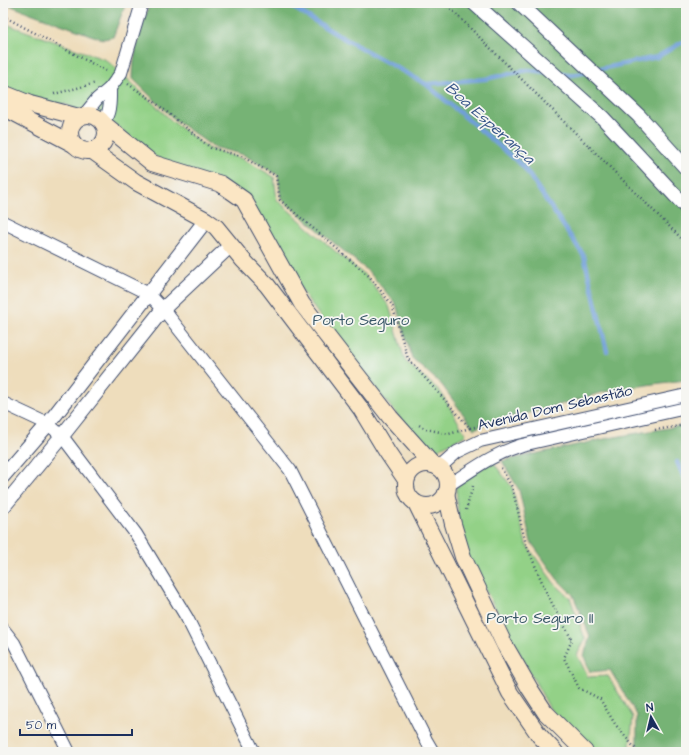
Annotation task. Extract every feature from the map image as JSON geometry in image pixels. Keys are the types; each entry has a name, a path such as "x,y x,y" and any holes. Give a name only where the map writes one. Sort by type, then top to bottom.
{"main road":[{"path":"3,93 30,104 82,116 92,114 152,163 221,184 244,200 302,304 390,417 436,467 444,473 447,479 447,490 453,524 463,557 504,644 545,712 584,752"},
{"path":"3,108 80,148 91,150 136,182 206,220 216,228 243,260 267,285 361,409 406,480"},
{"path":"75,145 70,133 71,127 74,122 82,116"},
{"path":"91,150 101,145 104,141 106,136 104,124"},
{"path":"436,467 420,465 414,468 406,480 407,493 416,503 423,506 430,506 442,499 447,490"},
{"path":"416,503 510,693 539,735 556,752"}],"street":[{"path":"82,116 97,99 110,88 121,73 142,3"},
{"path":"474,3 603,118 686,207"},
{"path":"519,3 639,116 686,168"},
{"path":"104,124 110,106 110,88"},
{"path":"3,476 48,424 206,220"},
{"path":"3,222 149,294 163,309 290,470 426,740 434,752"},
{"path":"3,507 62,436 163,309 231,245"},
{"name":"Avenida Dom Sebastião","path":"436,467 457,452 480,441 521,430 686,396"},
{"path":"3,403 48,424 62,436 136,534 187,618 254,752"},
{"name":"Avenida Dom Sebastião","path":"447,490 481,463 504,451 522,445 686,408"},
{"path":"3,629 14,643 69,752"}],"path":[{"path":"445,3 686,243"},
{"path":"3,16 118,77 152,100 211,148 241,156 276,176 280,200 369,276 392,305 408,359 470,428 449,434 426,429 415,422"},
{"path":"3,73 8,78 15,81"},
{"path":"51,95 118,77"},
{"path":"499,463 512,487 526,544 547,594 572,640 564,658 579,688 600,699 615,724 638,752"},
{"path":"466,512 473,484"}],"green space":[{"path":"3,3 126,3 113,37 104,39"},
{"path":"150,3 686,3 686,380 604,392 538,411 501,419 474,429 442,385 412,358 396,304 369,272 281,199 278,175 244,155 213,147 174,119 133,79 136,49"},
{"name":"Porto Seguro","path":"3,23 106,60 173,122 209,149 243,159 274,177 277,200 336,252 366,276 389,306 405,361 440,391 466,435 429,454 338,342 286,268 246,199 145,152 117,126 86,110 81,112 65,104 54,105 3,90"},
{"path":"686,425 686,752 646,752 637,745 637,715 610,670 590,672 584,656 590,636 573,595 558,580 531,542 519,490 502,461 609,438"},
{"name":"Porto Seguro II","path":"492,461 512,487 526,544 554,583 570,598 585,639 577,655 588,677 608,676 633,717 630,746 637,752 591,752 550,709 468,558 459,526 456,487"}],"waterway":[{"name":"Boa Esperança","path":"286,3 336,34 426,84 523,166 584,256 607,351"},
{"path":"595,70 657,57 686,40"},
{"path":"426,84 485,79 528,70 545,72"},
{"path":"560,74 572,75 588,72"},
{"name":"Boa Esperança","path":"677,462 686,482"}]}
